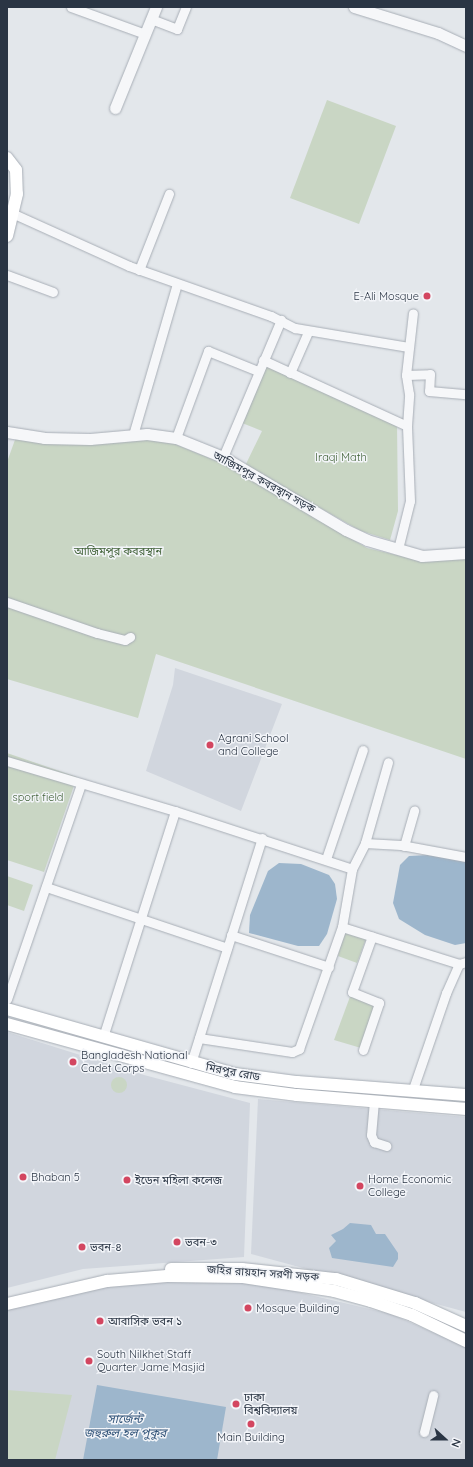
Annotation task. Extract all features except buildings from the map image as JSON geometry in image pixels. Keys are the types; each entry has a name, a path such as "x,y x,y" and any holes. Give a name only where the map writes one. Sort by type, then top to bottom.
{"main road":[{"path":"7,158 16,170 17,194 9,223"},
{"path":"7,167 12,173 9,223"},
{"name":"মিরপুর রোড","path":"7,1009 191,1063 236,1074 297,1082 413,1089 466,1095"},
{"name":"মিরপুর রোড","path":"7,1024 227,1085 296,1095 466,1109"},
{"name":"জহির রায়হান সরণী সড়ক","path":"7,1298 80,1279 118,1272 194,1268 242,1269 323,1277 359,1284 415,1303 466,1326"},
{"path":"7,1304 34,1296 107,1281 167,1276 243,1277 334,1291 371,1300 412,1315 466,1341"}],"street":[{"path":"71,7 145,34"},
{"path":"115,108 156,7"},
{"path":"151,19 177,29 186,7"},
{"path":"354,7 438,33 466,46"},
{"path":"139,270 169,194"},
{"path":"9,223 280,320 308,332 408,347"},
{"path":"7,275 53,292"},
{"path":"133,435 177,284"},
{"path":"398,549 410,501 407,426 409,394 406,375 412,312"},
{"path":"223,457 280,320"},
{"path":"290,373 308,332"},
{"path":"176,438 208,351 258,371"},
{"path":"263,360 407,426"},
{"path":"406,375 430,374 429,391 466,394"},
{"name":"আজিমপুর কবরস্থান সড়ক","path":"7,432 44,438 90,439 133,435 156,435 176,438 223,457 346,530 367,540 422,556 466,553"},
{"path":"7,602 97,633 125,640 130,637"},
{"path":"326,859 363,750"},
{"path":"7,761 262,838 352,869"},
{"path":"199,1038 296,1051 329,967 342,927 352,869 366,843 388,762"},
{"path":"7,999 81,784"},
{"path":"404,846 414,810"},
{"path":"102,1037 175,811"},
{"path":"191,1063 262,838"},
{"path":"366,843 404,846 466,857"},
{"path":"46,887 227,948"},
{"path":"342,927 463,963 446,993 413,1089"},
{"path":"231,936 329,967"},
{"path":"363,1050 379,1002 352,992 372,936"},
{"path":"374,1101 371,1135 374,1142 386,1146"},
{"path":"424,1432 433,1394"}],"shaded area":[{"name":"Agrani School and College","path":"175,668 282,704 241,811 146,771 173,685"},
{"name":"ইডেন মহিলা কলেজ","path":"7,1032 144,1075 250,1103 244,1257 83,1269 7,1288"},
{"name":"Home Economic College","path":"258,1099 466,1117 466,1312 251,1254"},
{"name":"ঢাকা বিশ্ববিদ্যালয়","path":"151,1277 259,1283 391,1314 466,1347 466,1460 7,1460 7,1310 73,1287"}],"green space":[{"path":"327,100 396,126 359,224 290,198"},
{"name":"Iraqi Math","path":"264,364 397,423 398,511 390,540 361,531 245,466 262,431 242,423"},
{"name":"আজিমপুর কবরস্থান","path":"16,437 165,440 234,468 367,548 426,562 466,557 466,759 156,654 138,718 7,679 7,462"},
{"name":"sport field","path":"7,753 77,777 44,872 7,860"},
{"path":"7,876 33,885 24,911 7,905"},
{"path":"344,933 366,939 357,963 338,956"},
{"path":"351,994 377,1004 361,1048 334,1040"},
{"path":"119,1077 125,1079 127,1085 125,1091 119,1093 113,1091 111,1085 113,1079"},
{"path":"7,1390 72,1395 55,1460 7,1460"}],"water":[{"path":"428,855 466,861 466,943 455,945 425,935 399,919 393,903 400,865 409,856"},
{"path":"279,863 301,864 329,875 335,884 337,899 327,934 319,946 298,946 249,933 250,915 268,871"},
{"path":"350,1223 371,1225 376,1234 385,1234 398,1253 398,1259 393,1267 332,1258 329,1248 336,1241 331,1235 343,1229"},
{"name":"সার্জেন্ট জহুরুল হল পুকুর","path":"97,1385 226,1407 217,1460 83,1460"}],"place":[{"name":"E-Ali Mosque","path":"427,296"},
{"name":"Agrani School and College","path":"210,745"},
{"name":"Bangladesh National Cadet Corps","path":"73,1062"},
{"name":"Bhaban 5","path":"23,1177"},
{"name":"ইডেন মহিলা কলেজ","path":"127,1180"},
{"name":"Home Economic College","path":"360,1186"},
{"name":"ভবন-৩","path":"177,1242"},
{"name":"ভবন-৪","path":"82,1247"},
{"name":"Mosque Building","path":"248,1308"},
{"name":"আবাসিক ভবন ১","path":"100,1321"},
{"name":"South Nilkhet Staff Quarter Jame Masjid","path":"89,1361"},
{"name":"ঢাকা বিশ্ববিদ্যালয়","path":"236,1404"},
{"name":"Main Building","path":"251,1424"}]}
